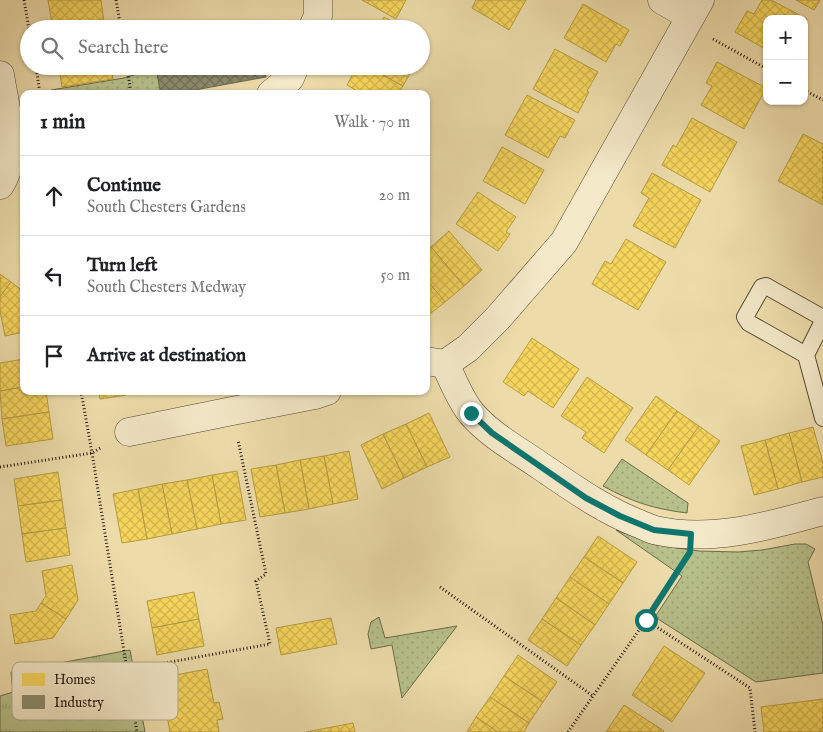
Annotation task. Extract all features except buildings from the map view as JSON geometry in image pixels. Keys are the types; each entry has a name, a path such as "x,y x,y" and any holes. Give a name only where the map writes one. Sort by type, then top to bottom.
{"street":[{"path":"316,20 318,0"},
{"path":"662,0 692,13 564,242 498,318 468,348 436,363 457,390 471,413 492,433 586,498 620,516 654,530 691,534 739,532 823,511"},
{"path":"0,75 11,139 3,181"},
{"path":"276,90 291,75"},
{"path":"129,432 230,401 315,395"}],"lane":[{"path":"806,355 746,321 746,317 762,287 771,287 823,320 806,355 823,418"}],"path":[{"path":"24,0 27,20"},
{"path":"116,0 119,20"},
{"path":"692,13 763,66"},
{"path":"37,75 39,90"},
{"path":"129,75 131,90"},
{"path":"808,92 823,100"},
{"path":"82,395 125,662"},
{"path":"170,662 270,644 256,581 266,574 230,401"},
{"path":"0,467 92,453 129,432"},
{"path":"568,732 646,620 690,552 691,534"},
{"path":"440,587 593,696"},
{"path":"646,620 750,688 755,732"}],"green space":[{"path":"134,75 157,75 160,90 51,90"},
{"path":"622,459 688,503 687,513 644,504 603,486"},
{"path":"616,530 656,545 699,551 738,552 795,544 806,544 815,549 808,562 823,625 823,673 756,682 655,617 682,576"},
{"path":"379,617 385,638 457,626 402,698 392,645 371,649 368,634 371,622"},
{"path":"130,650 132,662 65,662"},
{"path":"12,692 12,720 143,720 145,732 0,732 0,696"}],"route":[{"path":"471,413 492,433 586,498 620,516 654,530 691,534 690,552 646,620"}]}
